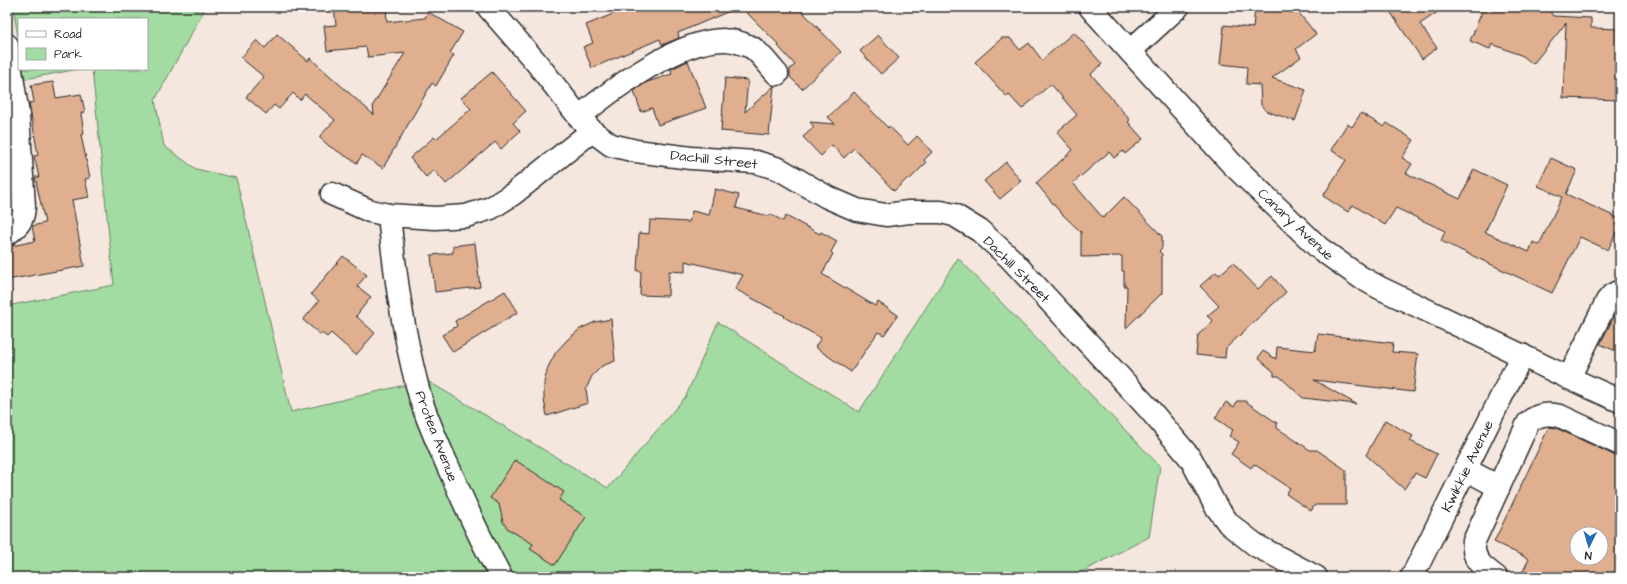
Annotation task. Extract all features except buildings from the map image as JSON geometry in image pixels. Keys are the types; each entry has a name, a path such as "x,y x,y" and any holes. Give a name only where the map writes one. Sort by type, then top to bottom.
{"street":[{"name":"Dachill Street","path":"488,7 536,62 585,124 611,145 636,151 692,158 756,162 779,169 827,197 857,210 886,215 909,212 941,212 954,215 980,231 1010,258 1150,410 1191,459 1215,505 1229,524 1257,546 1316,577"},
{"name":"Canary Avenue","path":"1090,7 1231,163 1319,248 1360,277 1620,401"},
{"path":"1130,51 1178,7"},
{"path":"332,194 370,212 389,216 435,218 466,216 491,208 513,194 585,124 599,100 645,69 679,52 702,43 726,40 753,48 776,74"},
{"path":"7,46 18,115 24,207 23,217 17,226 7,234"},
{"name":"Protea Avenue","path":"389,216 394,262 405,332 422,401 445,460 472,520 501,577"},
{"path":"1569,378 1607,301 1612,295 1620,291"},
{"name":"Kwikkie Avenue","path":"1412,577 1522,355"},
{"path":"1496,577 1479,563 1473,550 1476,534 1528,423 1533,418 1551,414 1560,416 1620,444"},
{"path":"1465,469 1499,487"}],"green space":[{"path":"13,7 206,7 155,100 164,146 196,169 236,178 291,412 426,380 608,488 686,396 718,322 859,412 958,258 1160,466 1149,537 1072,577 7,577 7,306 114,285 92,70 148,70 148,18 18,18 18,37"},
{"path":"23,70 74,70 25,79"}]}
